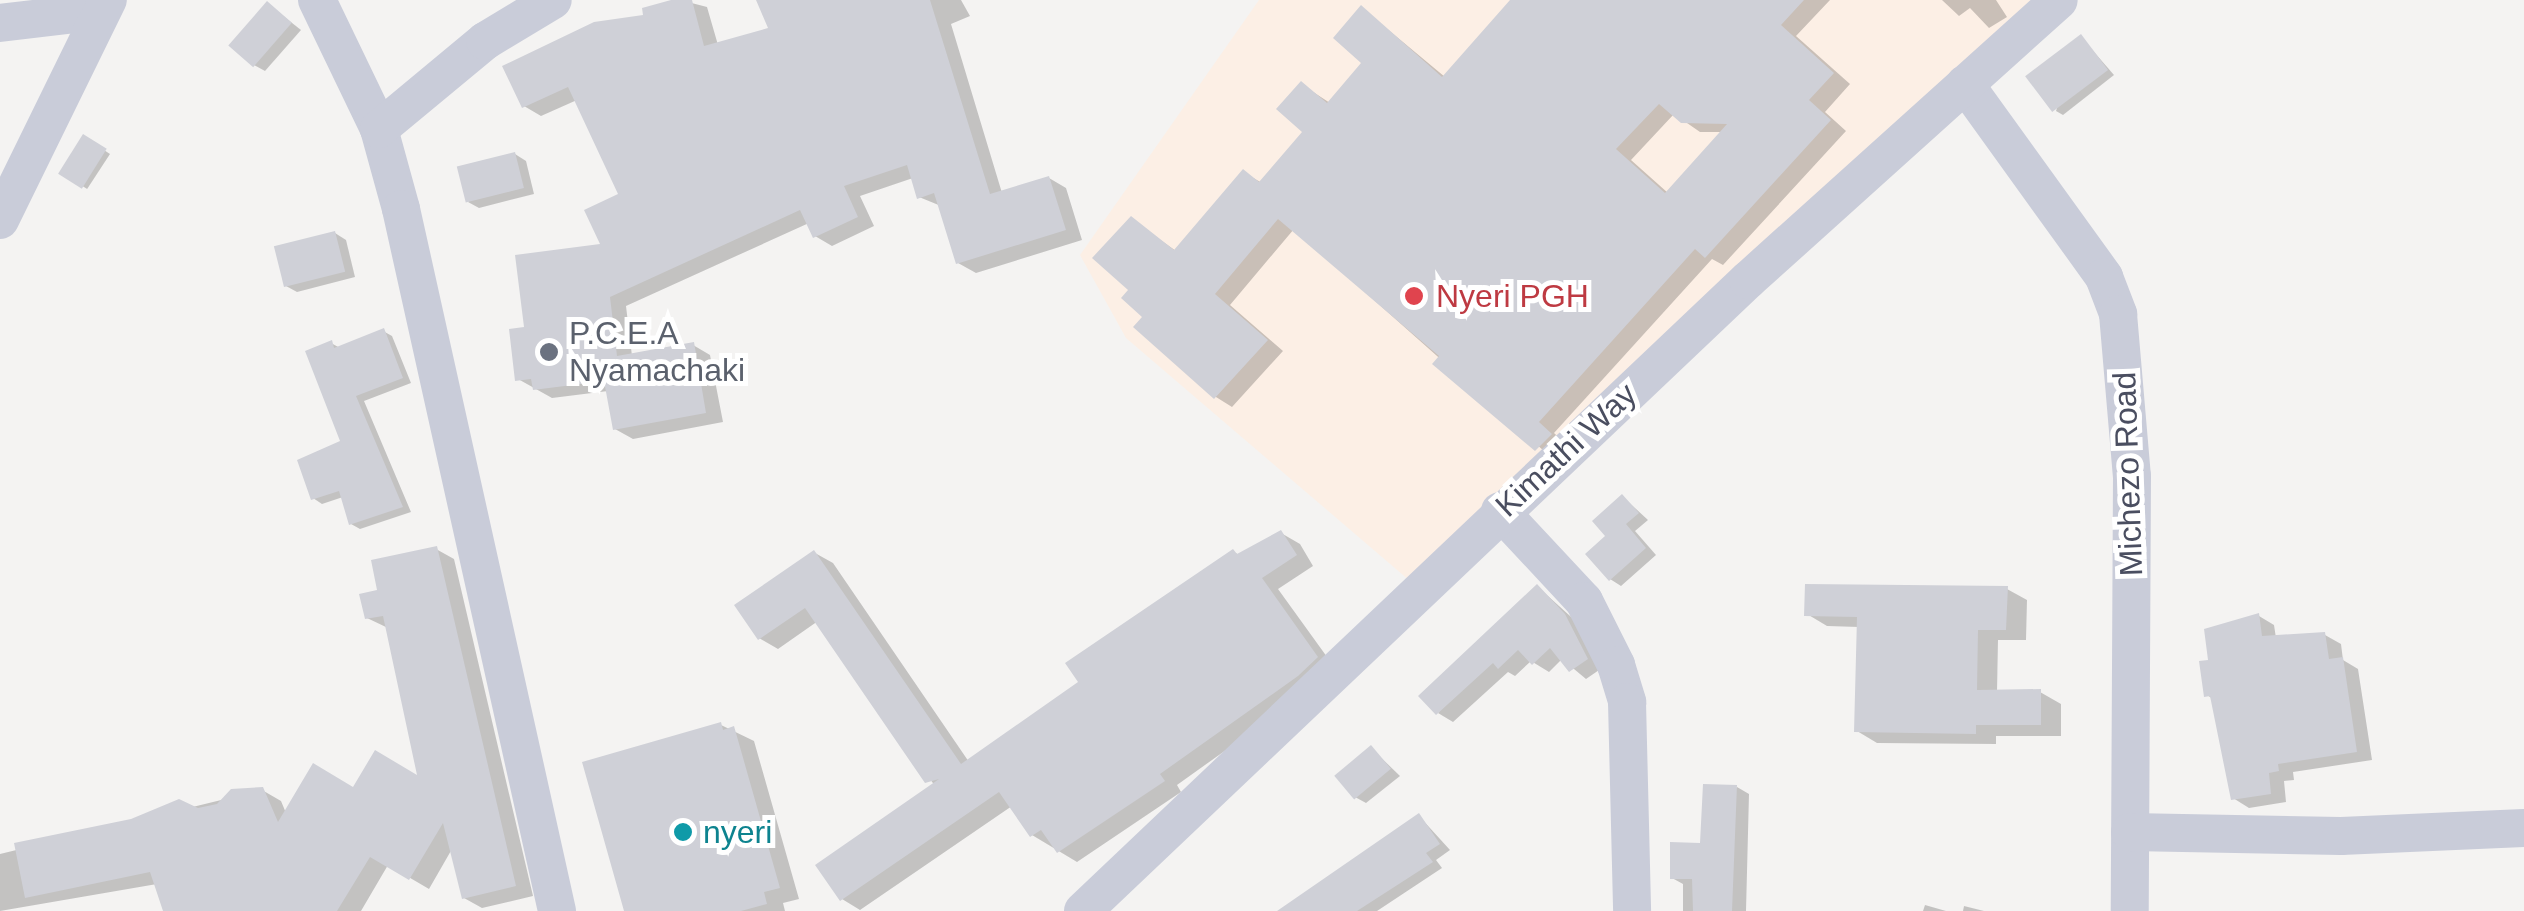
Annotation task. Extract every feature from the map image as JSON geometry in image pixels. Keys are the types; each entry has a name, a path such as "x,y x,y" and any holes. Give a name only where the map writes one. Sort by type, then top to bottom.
{"street":[{"path":"317,0 379,129 557,911"},
{"path":"379,129 484,41 553,0"},
{"name":"Kimathi Way","path":"1091,908 1500,512 2059,0"},
{"path":"0,23 104,6"},
{"path":"0,220 104,6"},
{"name":"Michezo Road","path":"1966,84 2104,277 2118,314 2132,476 2130,911"},
{"path":"1500,512 1584,601 1616,665 1627,702 1632,911"},
{"path":"2130,832 2342,836 2524,828"}],"shaded area":[{"name":"Nyeri PGH","path":"1259,0 2040,0 1417,587 1126,338 1080,255"}],"building":[{"path":"671,0 692,0 704,46 768,28 756,0 930,0 990,194 1049,176 1066,230 956,264 934,193 917,199 907,165 844,186 858,217 813,238 800,210 610,297 617,356 694,342 706,413 613,430 604,381 533,390 531,379 515,381 509,329 524,327 515,255 600,244 584,210 618,194 568,87 522,108 502,66 594,22 643,15 642,8"},
{"path":"1510,0 1804,0 1781,25 1834,73 1809,100 1831,120 1705,258 1695,249 1539,422 1552,434 1535,451 1432,364 1439,356 1278,219 1215,294 1268,340 1214,399 1133,327 1142,317 1121,298 1128,290 1092,258 1131,216 1174,250 1243,169 1259,182 1302,132 1276,109 1301,81 1327,103 1361,63 1333,38 1361,5 1442,77","holes":["1659,104 1681,123 1727,124 1665,193 1616,149"]},
{"path":"267,1 292,23 253,67 228,46"},
{"path":"2081,34 2108,70 2052,112 2025,76"},
{"path":"83,134 107,149 82,189 58,174"},
{"path":"515,152 524,188 466,202 457,167"},
{"path":"335,231 345,272 284,287 274,246"},
{"path":"384,328 403,378 356,396 403,507 349,525 339,491 311,500 297,460 340,441 305,351 332,340 334,348"},
{"path":"1622,494 1639,513 1626,524 1646,548 1609,581 1585,554 1605,536 1592,521"},
{"path":"1281,530 1297,555 1262,578 1318,657 1298,676 1160,774 1165,781 1057,853 1041,830 1030,837 999,792 840,901 815,865 939,779 925,783 805,608 758,640 734,605 814,550 961,764 1078,682 1065,663 1233,549 1237,554"},
{"path":"437,546 516,886 462,899 443,823 409,880 370,857 337,911 163,911 150,872 25,898 14,843 131,819 179,799 198,808 217,804 231,789 263,787 278,822 313,763 353,787 375,750 417,775 383,616 365,619 359,594 377,590 371,560"},
{"path":"1537,584 1565,614 1588,659 1569,672 1550,648 1532,665 1518,650 1498,669 1493,663 1436,715 1418,696"},
{"path":"1805,584 2008,586 2006,630 1978,630 1977,690 2041,689 2041,725 1976,725 1976,734 1854,732 1857,617 1804,616"},
{"path":"2259,613 2262,636 2325,632 2329,659 2343,657 2357,752 2278,764 2279,771 2269,773 2271,794 2231,800 2210,696 2204,697 2199,661 2208,660 2204,629"},
{"name":"nyeri","path":"721,722 723,730 734,726 780,888 764,892 767,904 741,911 624,911 582,762"},
{"path":"1371,745 1391,769 1354,800 1334,776"},
{"path":"1703,784 1737,785 1732,911 1693,911 1692,879 1670,879 1670,842 1700,843"},
{"path":"1419,813 1440,844 1426,853 1433,862 1357,911 1277,911"}],"place":[{"name":"Nyeri PGH","path":"1414,296"},
{"name":"P.C.E.A Nyamachaki","path":"549,352"},
{"name":"nyeri","path":"683,832"}]}
